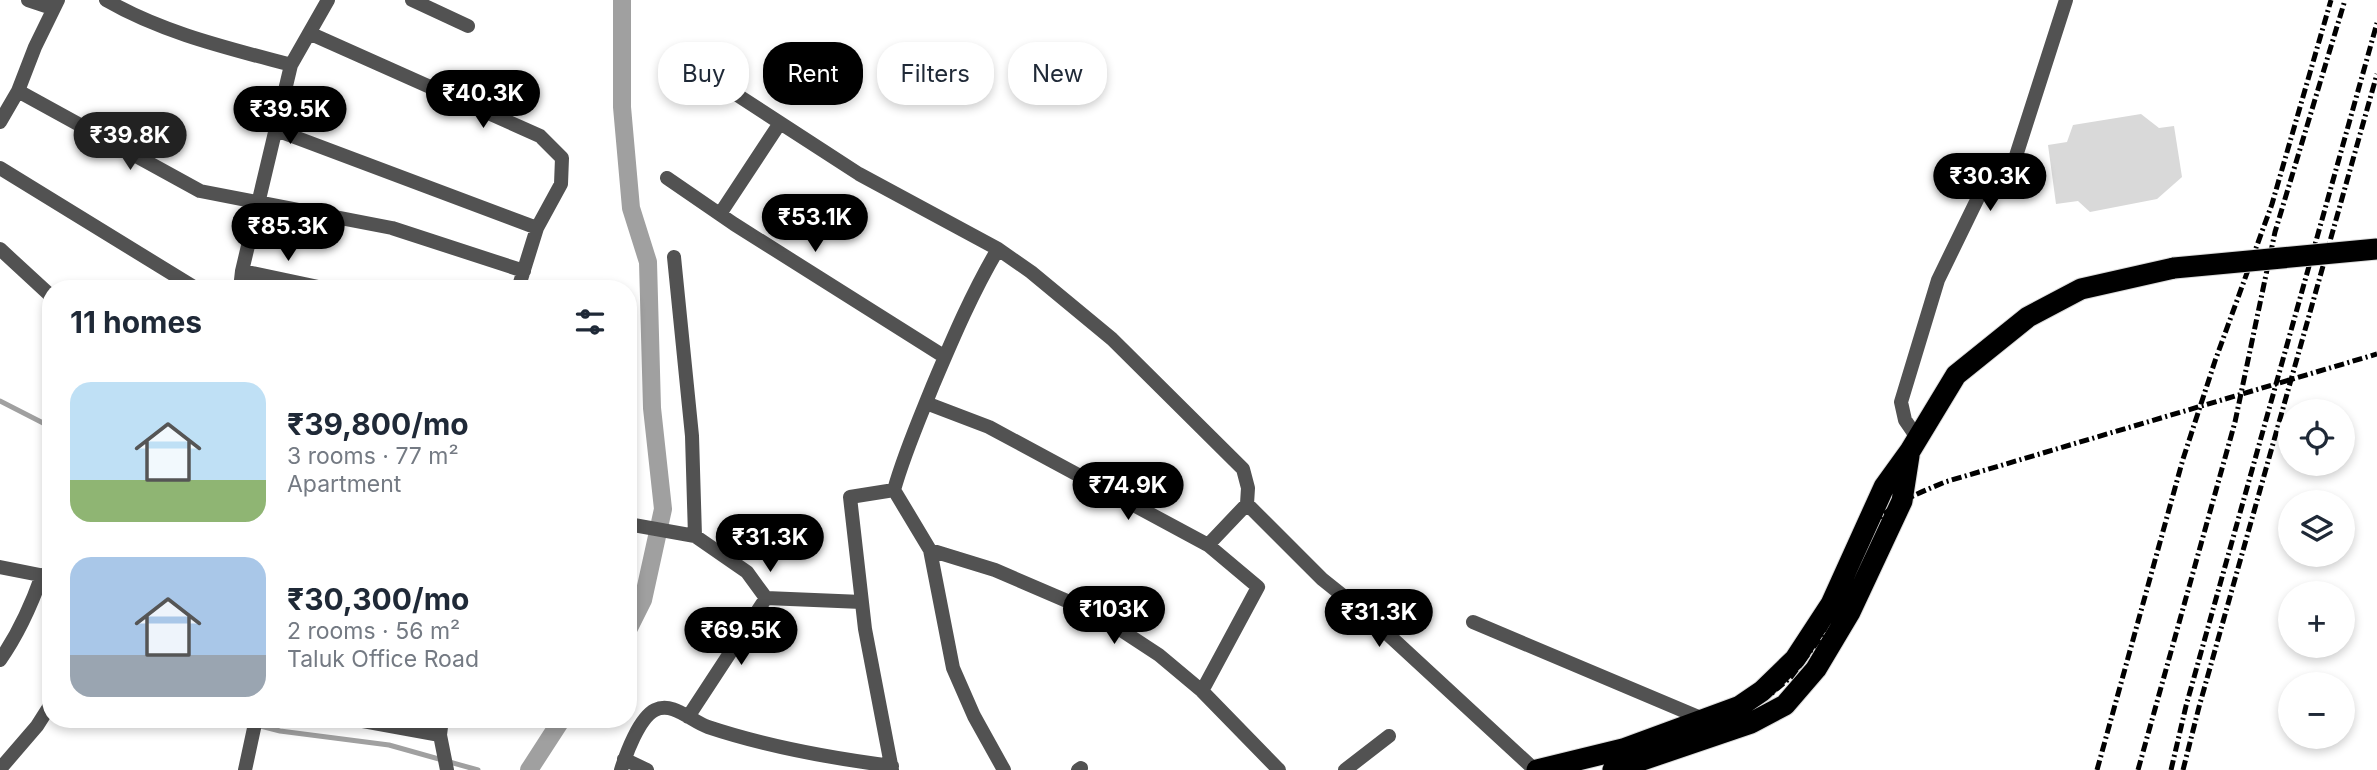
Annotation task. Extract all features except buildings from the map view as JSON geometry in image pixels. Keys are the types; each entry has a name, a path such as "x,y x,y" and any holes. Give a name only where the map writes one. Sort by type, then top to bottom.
{"highway":[{"path":"1624,764 1703,719 1740,706 1762,691 1795,659 1831,604 1885,487 1956,375 2028,317 2081,289 2174,268 2377,248"},
{"path":"1536,770 1624,764 1751,723 1785,705 1816,669 1850,612 1902,501 1914,445"}],"street":[{"path":"0,122 18,90 55,4 28,0"},
{"path":"106,0 131,14 208,42 291,65"},
{"path":"241,280 291,65 328,0"},
{"path":"412,0 468,26"},
{"path":"1914,445 1901,402 1938,280 1993,167 2015,159 2066,0"},
{"path":"309,33 540,136 562,158 561,184 537,228 521,280"},
{"path":"18,90 200,191 392,228 524,271"},
{"path":"749,103 859,174 998,249 1031,272 1112,339 1243,468 1248,488 1247,504 1208,545"},
{"path":"720,214 780,124"},
{"path":"276,130 537,228"},
{"path":"0,167 182,280"},
{"path":"667,178 945,357"},
{"path":"0,249 42,288"},
{"path":"998,249 976,285 902,460 894,490 930,550 953,668 974,716 1004,770"},
{"path":"674,257 692,436 692,535"},
{"path":"242,271 285,280"},
{"path":"926,403 989,427 1208,545 1258,587 1202,691"},
{"path":"647,770 623,764 643,722 654,710 671,708 703,726 751,741 839,760 892,768 865,629 850,497 894,490"},
{"path":"1247,504 1322,579 1377,625 1536,770"},
{"path":"637,525 692,535 747,572 766,597 862,602"},
{"path":"930,550 995,570 1095,613 1160,655 1202,691 1279,770"},
{"path":"0,567 42,575"},
{"path":"0,660 15,639 42,584"},
{"path":"688,717 766,597"},
{"path":"1472,622 1703,719"},
{"path":"0,769 42,718"},
{"path":"246,766 254,728"},
{"path":"402,728 440,735"},
{"path":"441,728 447,770"},
{"path":"1345,770 1389,736"}],"shaded area":[{"path":"2141,114 2159,128 2174,126 2182,177 2157,199 2090,212 2078,201 2056,204 2048,145 2067,142 2073,125"}],"waterway":[{"path":"622,0 622,107 631,208 648,262 652,408 663,509 643,600 637,612"},
{"path":"0,401 42,422"},
{"path":"268,728 389,745 478,770"},
{"path":"529,770 556,728"}],"railway":[{"path":"2097,770 2183,459 2272,204 2331,0"},
{"path":"2138,770 2235,422 2275,232 2345,0"},
{"path":"2171,770 2186,706 2377,23"},
{"path":"2183,770 2377,74"},
{"path":"1564,770 1674,738 1750,708 1772,693 1791,677 1821,637 1873,525 1906,499 1945,482 2377,354"}]}
